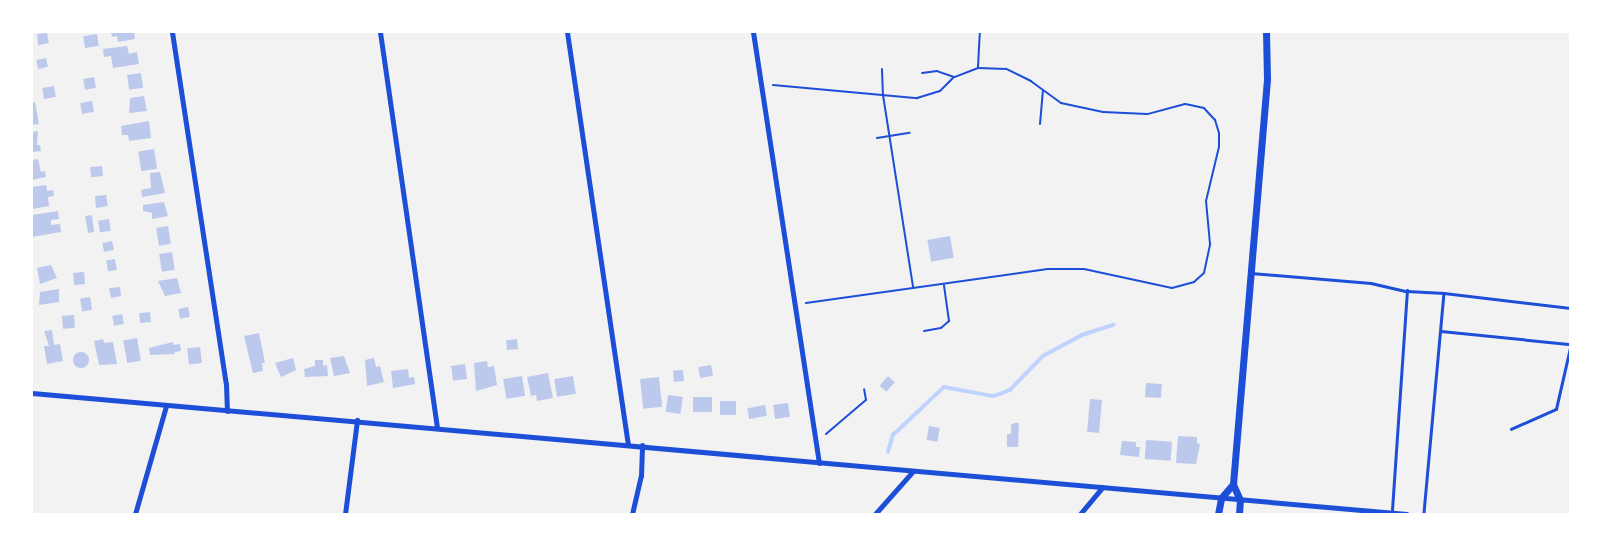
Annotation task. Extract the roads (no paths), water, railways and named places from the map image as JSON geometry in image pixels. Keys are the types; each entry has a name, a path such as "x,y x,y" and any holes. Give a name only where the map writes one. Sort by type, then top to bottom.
{"street":[{"path":"172,32 226,384 227,411"},
{"path":"380,32 437,427"},
{"path":"566,32 628,444"},
{"path":"752,32 819,463"},
{"path":"1239,514 1240,500 1233,484 1267,79 1266,32"},
{"path":"32,393 1407,514"},
{"path":"135,514 166,406"},
{"path":"345,514 357,420"},
{"path":"632,514 641,475 642,445"},
{"path":"875,514 912,471"},
{"path":"1218,514 1221,498 1233,484"},
{"path":"1080,514 1103,487"}],"lane":[{"path":"1251,273 1371,283 1407,291 1570,308"},
{"path":"1392,513 1407,291"},
{"path":"1424,514 1444,293"},
{"path":"1441,331 1570,346 1556,409 1511,429"}],"waterway":[{"path":"888,452 893,435 944,387 993,396 1000,394 1010,390 1043,356 1082,335 1113,325"}]}
